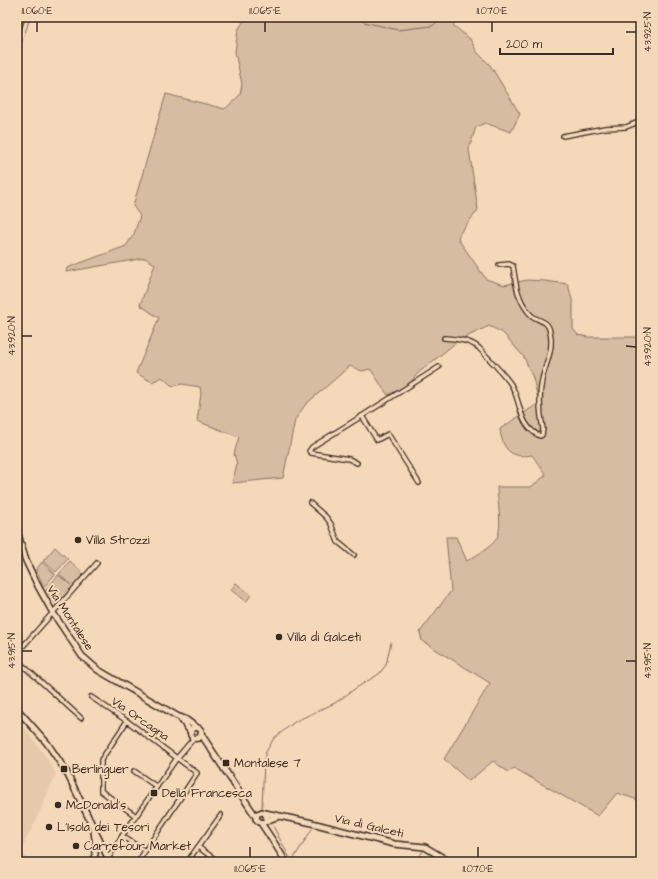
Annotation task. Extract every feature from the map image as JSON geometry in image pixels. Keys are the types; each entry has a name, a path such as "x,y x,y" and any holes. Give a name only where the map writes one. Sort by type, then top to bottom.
{"street":[{"path":"17,34 23,17"},
{"path":"563,136 605,128 626,127 641,121"},
{"path":"444,338 466,341 475,344 480,348 511,384 520,413 528,425 536,434 540,436 542,435 541,388 542,379 550,355 551,343 549,326 546,322 531,316 522,302 515,280 513,266 509,264 499,264"},
{"path":"357,462 349,459 311,453 309,450 439,368"},
{"path":"362,416 377,440 388,434 419,483"},
{"path":"310,503 326,517 331,524 338,542 354,555"},
{"name":"Via Montalese","path":"17,531 26,561 53,613 78,652 90,664 177,716 184,722 190,731 190,735 196,738"},
{"path":"17,653 97,563"},
{"path":"17,660 81,718"},
{"name":"Via Orcagna","path":"91,697 127,721 197,773 145,851"},
{"path":"17,709 39,733 58,758 75,787 108,860"},
{"name":"Via Montalese","path":"177,716 185,719 200,730 201,734 250,806 258,822 264,822"},
{"path":"127,721 101,760 101,791 136,816"},
{"path":"190,731 192,728 196,727"},
{"path":"108,860 122,836 177,758 201,734"},
{"path":"196,738 208,743"},
{"path":"134,771 157,787"},
{"name":"Via Montalese","path":"250,806 255,810 264,813"},
{"path":"256,817 257,814 264,813 267,818 264,822 265,830 286,862"},
{"name":"Via di Galceti","path":"264,813 308,822 394,844 425,847 450,862"},
{"path":"187,862 221,815"},
{"name":"Via di Galceti","path":"264,822 272,818 280,817"},
{"path":"93,825 97,843 94,862 108,860"},
{"path":"122,836 145,851 138,862"},
{"path":"198,847 219,862"}],"shaded area":[{"path":"246,17 459,17 453,25 470,39 477,52 490,65 520,114 511,132 485,123 476,127 469,149 478,210 460,233 458,239 486,279 504,285 527,280 568,284 573,304 573,329 578,335 588,337 641,337 641,801 617,793 598,816 514,768 508,772 493,761 469,781 444,759 490,683 422,641 420,632 451,591 446,537 456,537 467,561 479,554 494,542 499,533 500,520 497,487 531,487 546,475 532,455 518,455 509,451 505,447 501,436 500,429 539,403 533,378 524,357 503,333 489,326 458,341 417,374 409,385 388,395 370,369 362,371 350,366 305,405 295,420 283,478 232,483 237,464 234,454 239,437 197,421 201,394 200,387 182,384 172,386 162,377 152,382 136,373 159,318 140,305 155,264 145,258 66,272 67,268 126,246 134,234 140,216 133,206 166,94 225,109 240,95 242,84 235,52 238,30"},
{"path":"55,547 68,559 56,572 43,561"},
{"path":"70,561 84,574 56,605 46,590 58,575 71,585 59,574"},
{"path":"42,562 55,574 44,587 36,570"},
{"path":"236,583 251,595 246,602 231,590"},
{"path":"17,718 47,758 56,774 20,852 32,862 17,862"}],"waterway":[{"path":"17,54 30,17"},
{"path":"355,17 364,22 398,30 432,26 445,17"},
{"path":"262,808 264,760 266,752 274,738 296,721 335,703 379,674 386,665 391,642"},
{"path":"272,824 292,862"},
{"path":"292,861 312,829"},
{"path":"415,862 424,850"}],"place":[{"name":"Villa Strozzi","path":"78,540"},
{"name":"Villa di Galceti","path":"279,637"},
{"name":"Montalese 7","path":"226,763"},
{"name":"Berlinguer","path":"64,769"},
{"name":"Della Francesca","path":"154,793"},
{"name":"McDonald's","path":"58,805"},
{"name":"L'Isola dei Tesori","path":"49,827"},
{"name":"Carrefour Market","path":"76,846"}]}
